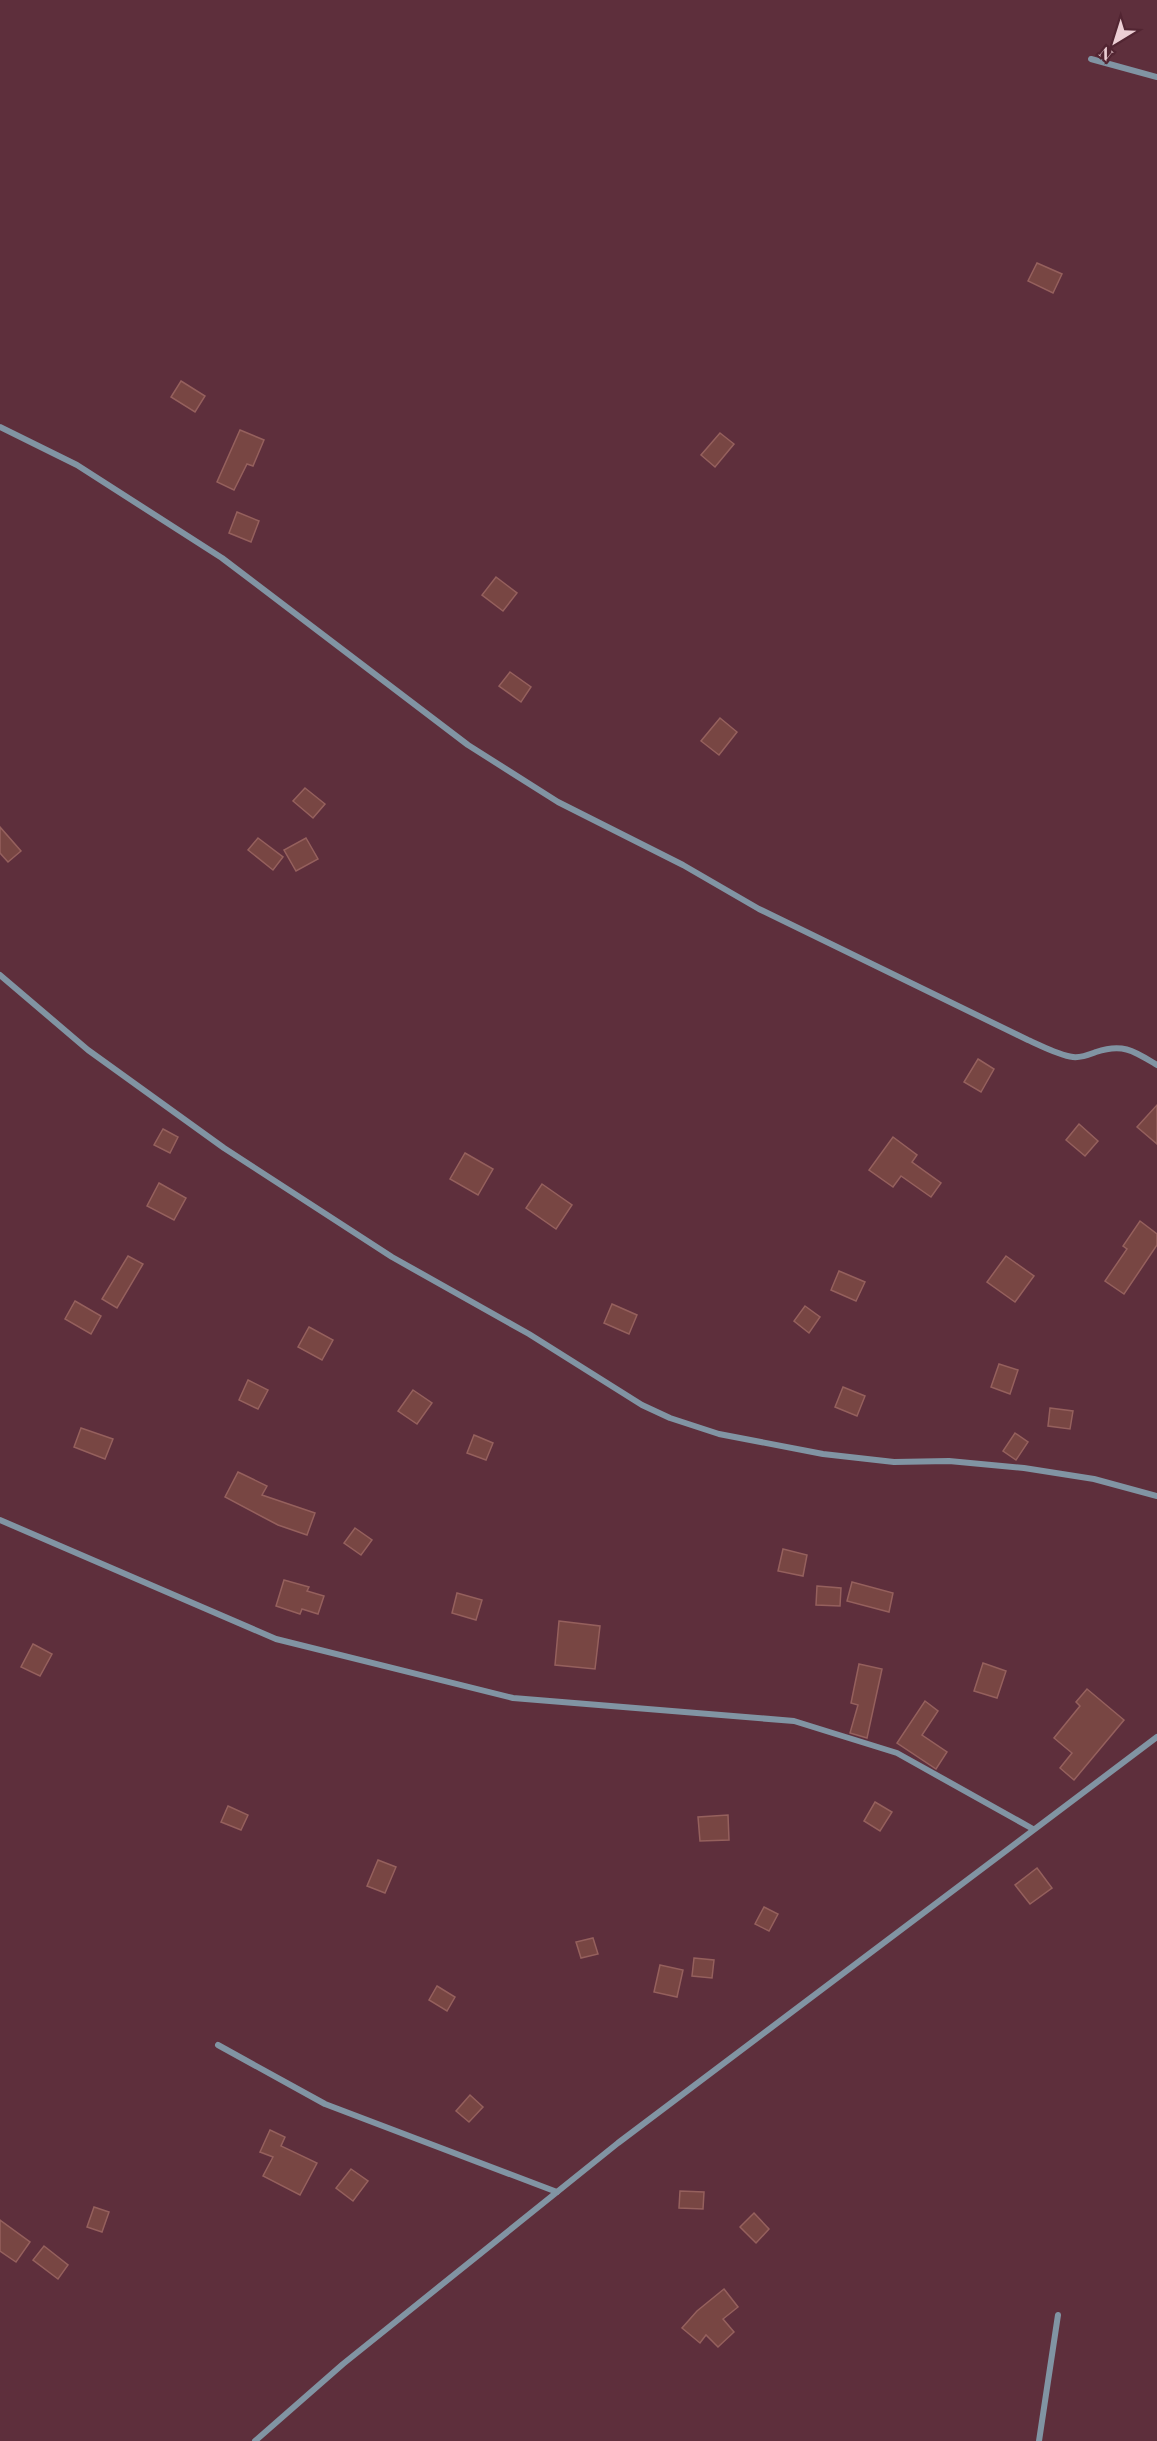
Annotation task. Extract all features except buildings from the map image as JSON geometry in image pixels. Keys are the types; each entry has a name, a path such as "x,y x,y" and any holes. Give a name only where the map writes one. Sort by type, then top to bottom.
{"street":[{"path":"1091,59 1157,77"},
{"path":"0,427 77,465 222,558 468,745 558,802 683,865 759,909 1028,1040 1074,1057 1121,1047 1157,1065"},
{"path":"0,975 88,1050 224,1148 392,1257 529,1334 642,1405 670,1418 718,1434 823,1454 894,1462 949,1461 1024,1468 1094,1479 1157,1496"},
{"path":"0,1520 276,1639 513,1698 794,1721 897,1753 1033,1829"},
{"path":"255,2441 343,2364 618,2143 1157,1737"},
{"path":"218,2045 325,2104 556,2192"},
{"path":"1040,2441 1058,2314"}]}
